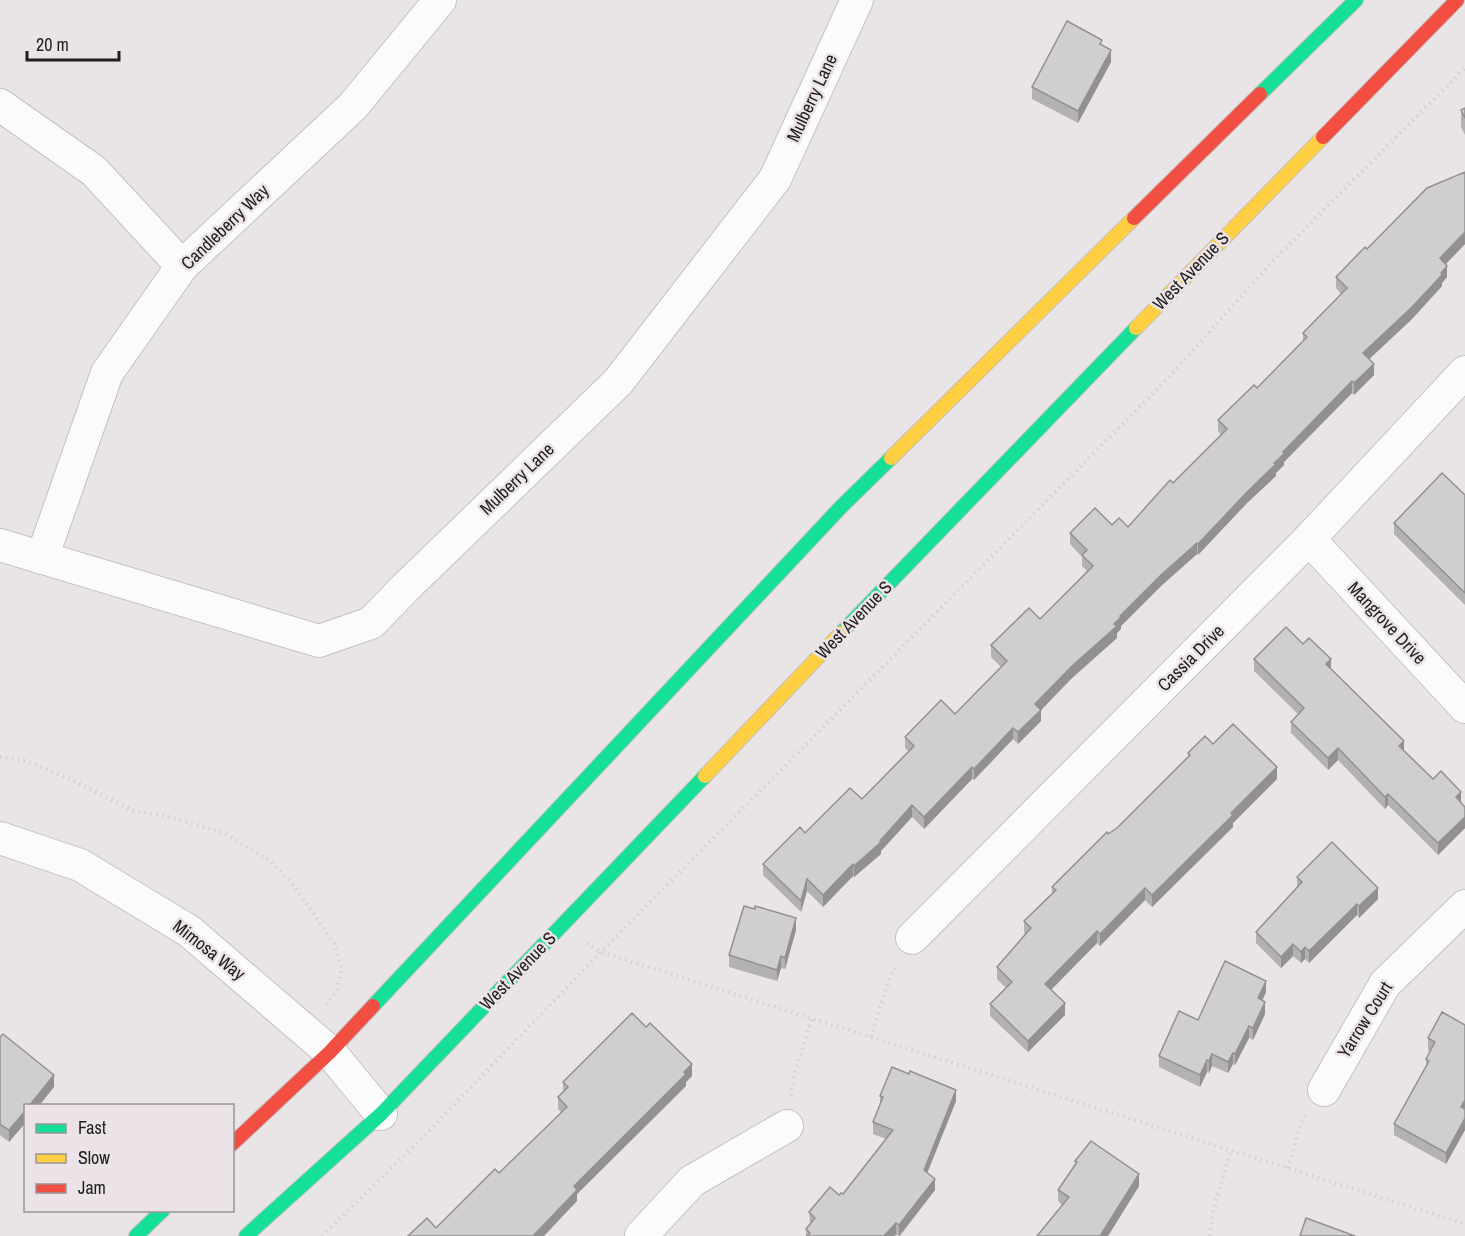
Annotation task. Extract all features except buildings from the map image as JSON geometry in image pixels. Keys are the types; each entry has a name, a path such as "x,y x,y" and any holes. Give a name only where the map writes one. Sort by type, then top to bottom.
{"street":[{"name":"Candleberry Way","path":"42,558 107,373 182,266 354,106 440,0"},
{"name":"Mulberry Lane","path":"0,545 319,641 371,623 406,586 618,382 775,179 857,0"},
{"path":"234,1142 330,1052 841,507 1356,0"},
{"name":"West Avenue S","path":"246,1236 381,1114 1044,421 1457,0"},
{"path":"0,105 94,171 182,266"},
{"name":"Cassia Drive","path":"912,938 1309,539 1465,372"},
{"name":"Mangrove Drive","path":"1309,539 1465,707"},
{"name":"Mimosa Way","path":"0,838 80,865 189,931 330,1052 381,1114"},
{"name":"Yarrow Court","path":"1324,1090 1385,984 1465,906"},
{"path":"641,1236 692,1181 787,1126"},
{"path":"136,1236 161,1212"}],"path":[{"path":"322,1236 422,1138 601,952 1169,377 1273,261 1465,68"},
{"path":"0,757 26,761 70,779 134,811 169,817 224,833 270,861 291,882 334,942 342,968 337,990 307,1031"},
{"path":"561,926 601,952 1465,1224"},
{"path":"871,1037 889,979 912,938"},
{"path":"787,1126 794,1076 812,1018"},
{"path":"1288,1168 1300,1123 1324,1090"},
{"path":"1209,1236 1232,1150"}],"traffic: fast":[{"path":"1260,94 1356,0"},
{"path":"841,633 1136,328"},
{"path":"373,1006 841,507 891,458"},
{"path":"246,1236 381,1114 705,776"},
{"path":"136,1236 161,1212"}],"traffic: slow":[{"path":"1136,328 1323,137"},
{"path":"891,458 1134,218"},
{"path":"705,776 841,633"}],"traffic: jam":[{"path":"1323,137 1457,0"},
{"path":"1134,218 1260,94"},
{"path":"234,1142 330,1052 373,1006"}]}
